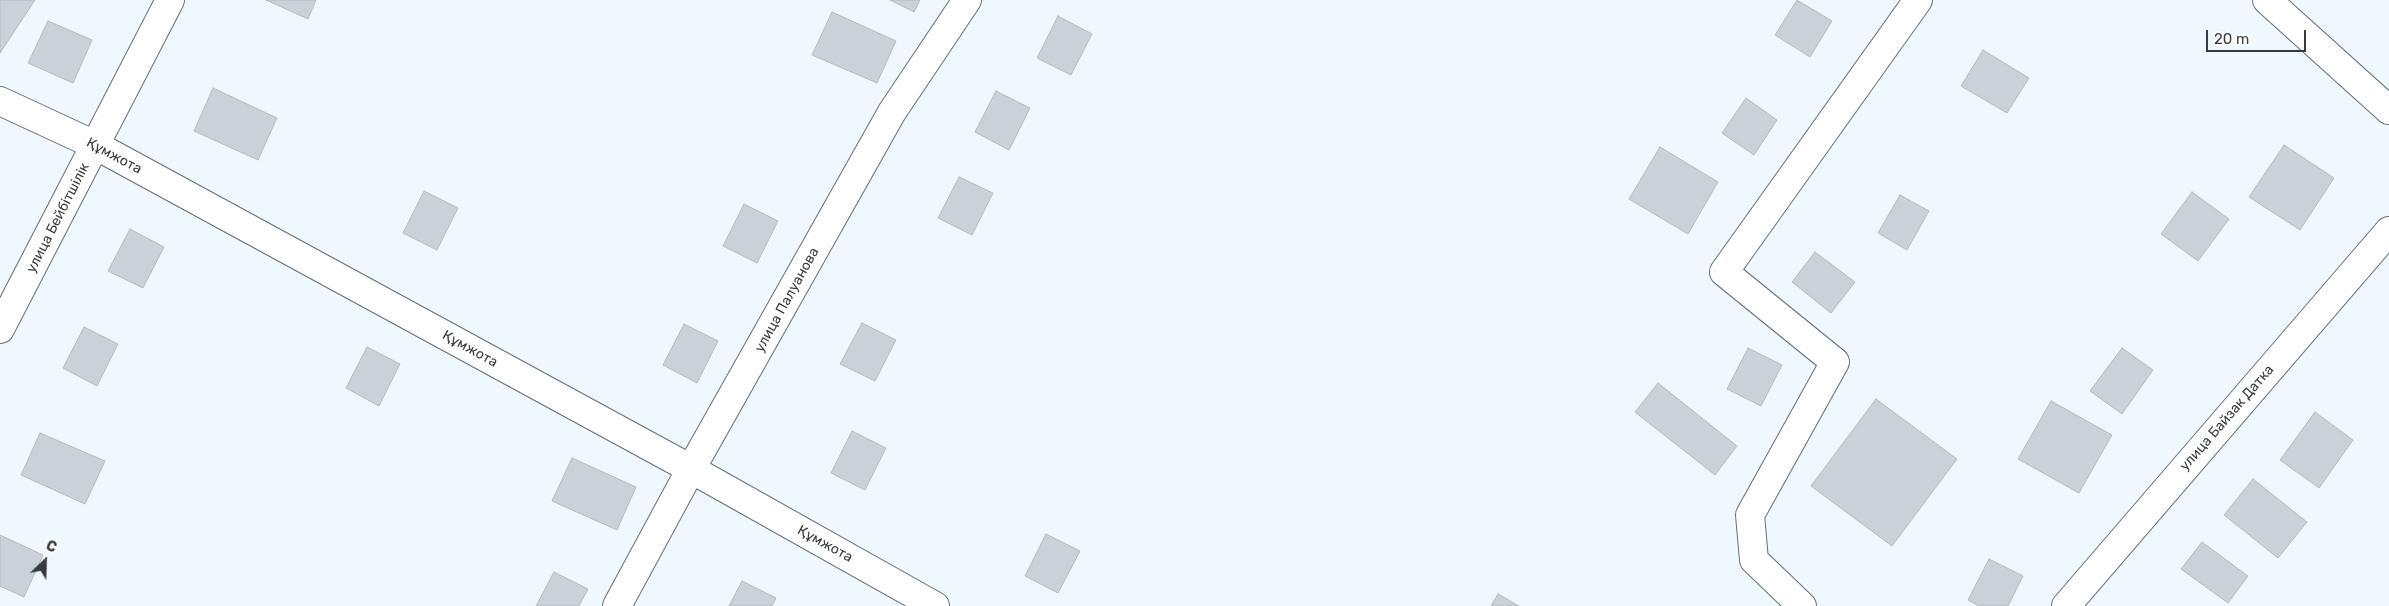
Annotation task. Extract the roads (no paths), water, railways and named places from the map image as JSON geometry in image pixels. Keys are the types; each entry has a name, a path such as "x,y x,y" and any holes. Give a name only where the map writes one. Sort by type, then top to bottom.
{"street":[{"name":"улица Бейбітшілік","path":"0,328 170,0"},
{"name":"улица Палуанова","path":"617,606 691,469 892,112 967,0"},
{"path":"1802,606 1754,560 1750,515 1835,362 1724,272 1918,0"},
{"path":"2267,0 2389,110"},
{"name":"Құмжота","path":"0,101 95,145 691,469 935,606"},
{"name":"улица Байзак Датка","path":"2066,606 2389,231"}]}
